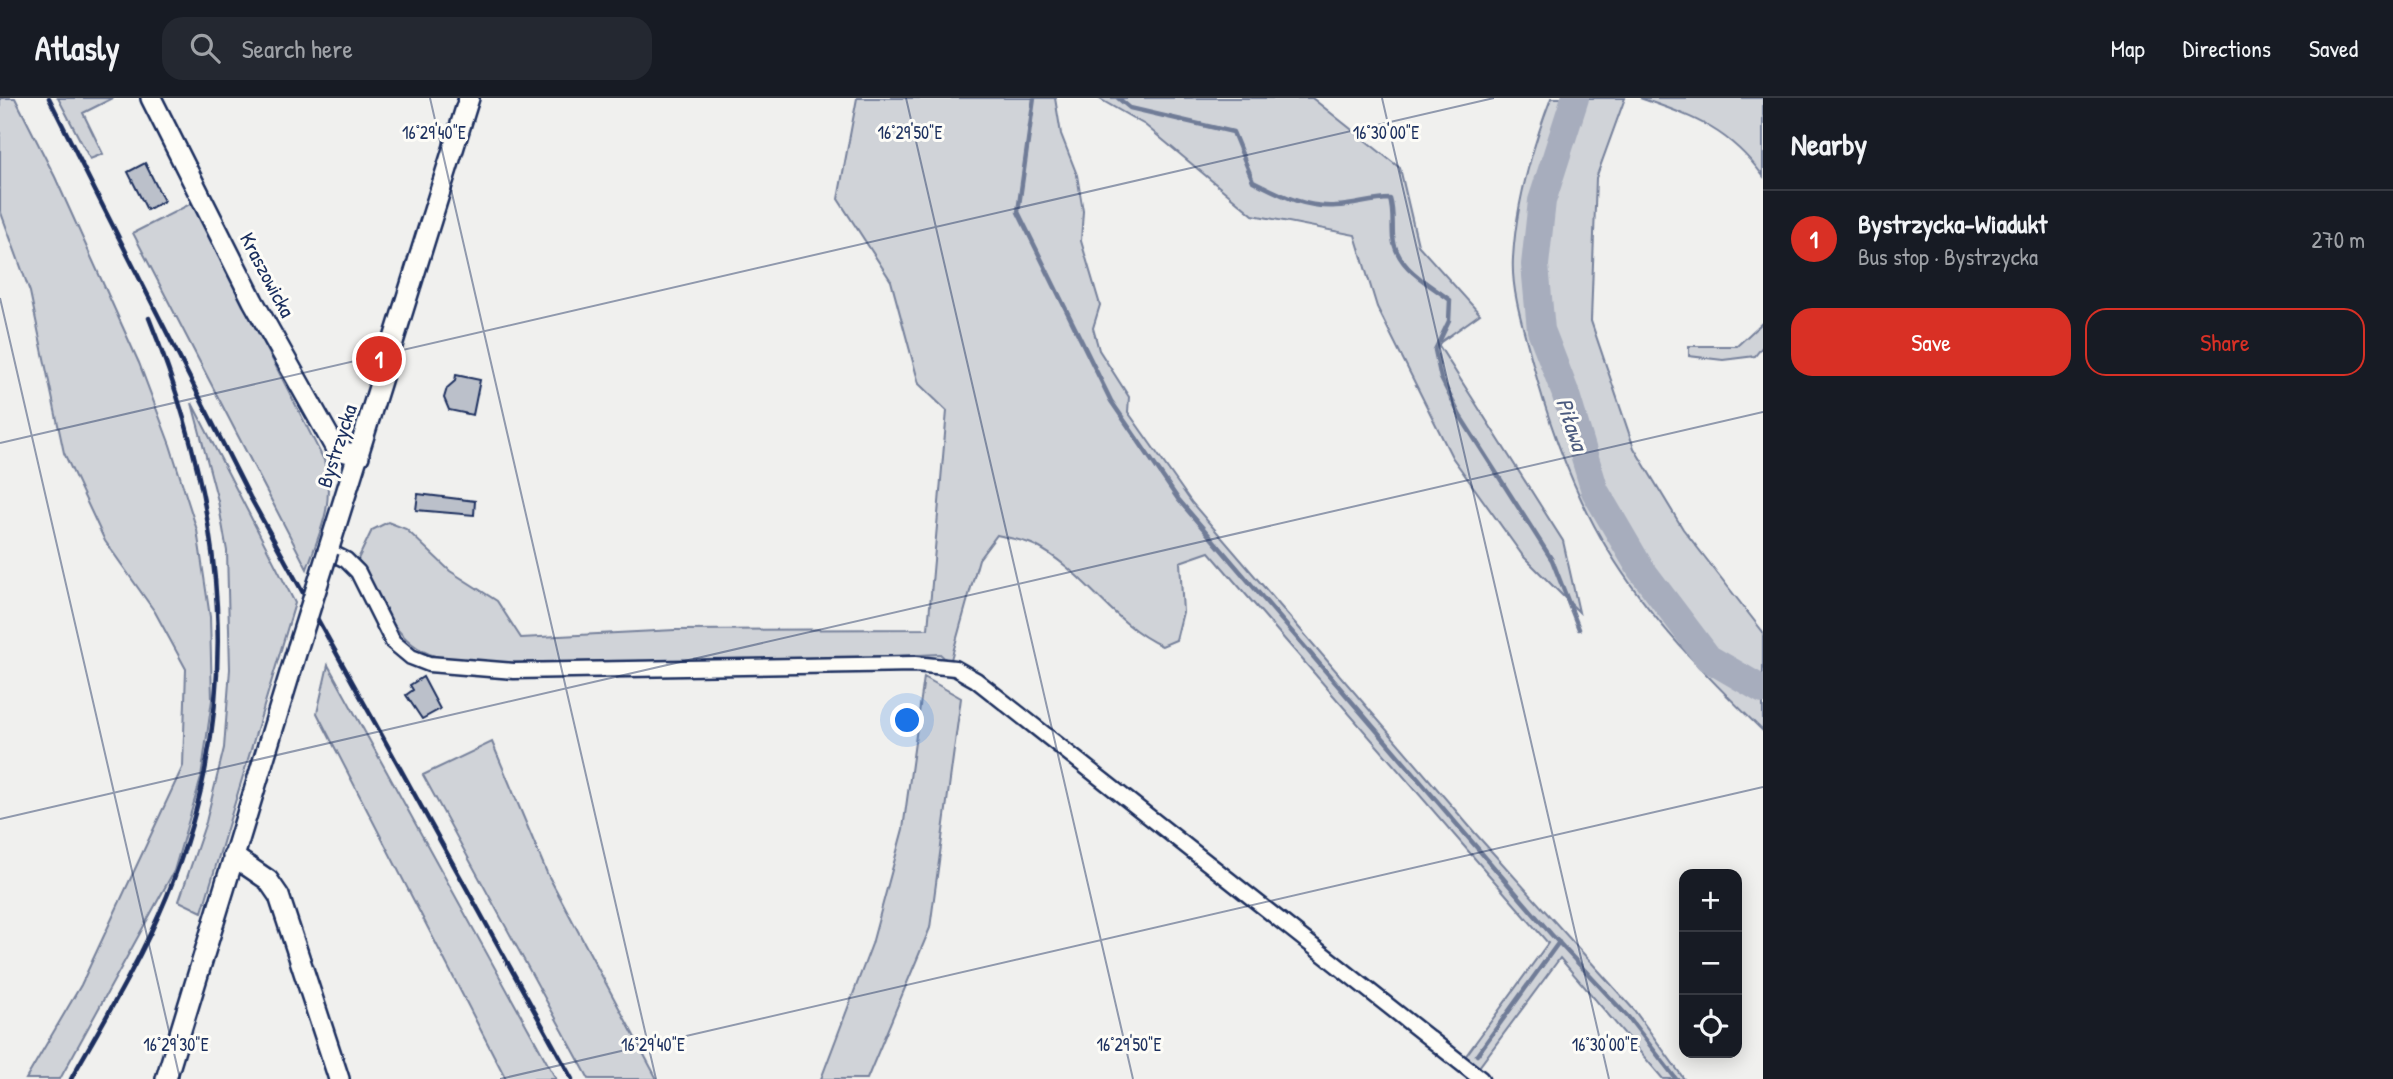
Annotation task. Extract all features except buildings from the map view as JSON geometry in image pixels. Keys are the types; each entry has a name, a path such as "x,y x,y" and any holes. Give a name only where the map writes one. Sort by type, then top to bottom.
{"street":[{"name":"Kraszowicka","path":"151,98 253,301 336,449 359,456"},
{"name":"Bystrzycka","path":"166,1079 469,98"},
{"path":"328,551 346,560 358,572 393,642 411,657 429,664 514,671 915,664 955,668 987,689 1481,1079"},
{"path":"233,856 268,880 279,895 339,1079"}],"shaded area":[{"path":"0,98 15,98 55,177 139,363 170,445 197,530 210,617 212,700 201,778 174,871 60,1079 26,1079 81,985 183,766 186,669 155,612 105,541 64,453 30,292 0,210"},
{"path":"58,98 113,98 83,113 103,154 90,159"},
{"path":"857,98 1055,98 1061,134 1077,175 1083,211 1081,241 1100,305 1093,328 1099,350 1129,397 1128,412 1192,503 1475,833 1634,1010 1684,1079 1663,1079 1560,958 1479,1067 1465,1057 1548,943 1209,552 1180,562 1183,612 1176,640 1162,646 1144,636 1112,611 1052,555 1030,543 997,535 979,559 950,663 940,654 832,659 473,663 440,657 421,650 397,629 358,559 372,530 388,522 406,529 450,571 497,601 521,638 675,630 928,629 947,411 919,384 891,281 838,199"},
{"path":"1098,98 1312,98 1400,168 1418,245 1480,314 1438,344 1563,541 1579,612 1523,556 1452,457 1377,307 1355,235 1253,215 1145,125"},
{"path":"1551,98 1625,98 1596,178 1591,321 1634,448 1683,529 1763,632 1763,731 1660,623 1624,575 1595,528 1554,431 1521,321 1513,270 1521,197 1537,136"},
{"path":"1640,98 1763,98 1763,176 1723,135 1693,118"},
{"path":"192,203 324,460 328,490 325,516 307,569 133,233"},
{"path":"1763,322 1763,346 1755,356 1723,360 1689,356 1689,346 1737,346"},
{"path":"192,403 295,603 202,912 179,901 206,822 224,748 230,669 227,551 218,501"},
{"path":"328,665 556,1079 506,1079 317,713"},
{"path":"924,677 961,698 930,928 867,1079 821,1079 872,944 903,829"},
{"path":"492,742 547,873 657,1079 589,1079 423,775"}],"waterway":[{"path":"1034,98 1018,212 1111,401 1178,499 1551,934 1629,1018 1676,1079"},
{"path":"1118,98 1130,108 1233,132 1253,181 1293,200 1313,205 1343,206 1390,199 1393,237 1400,258 1414,274 1450,300 1449,321 1435,350 1441,378 1460,416 1552,560 1579,629"},
{"name":"Piława","path":"1575,98 1542,201 1535,265 1541,330 1565,392 1595,491 1640,568 1708,658 1763,690"},
{"path":"1477,1055 1559,942"}],"railway":[{"path":"49,98 82,164"},
{"path":"77,155 250,497 572,1079"},
{"path":"71,1079 134,966 167,896 192,823 209,750 217,678 217,606 210,534 196,462 175,390 149,318"}],"place":[{"name":"Bystrzycka-Wiadukt","path":"379,359"}]}
